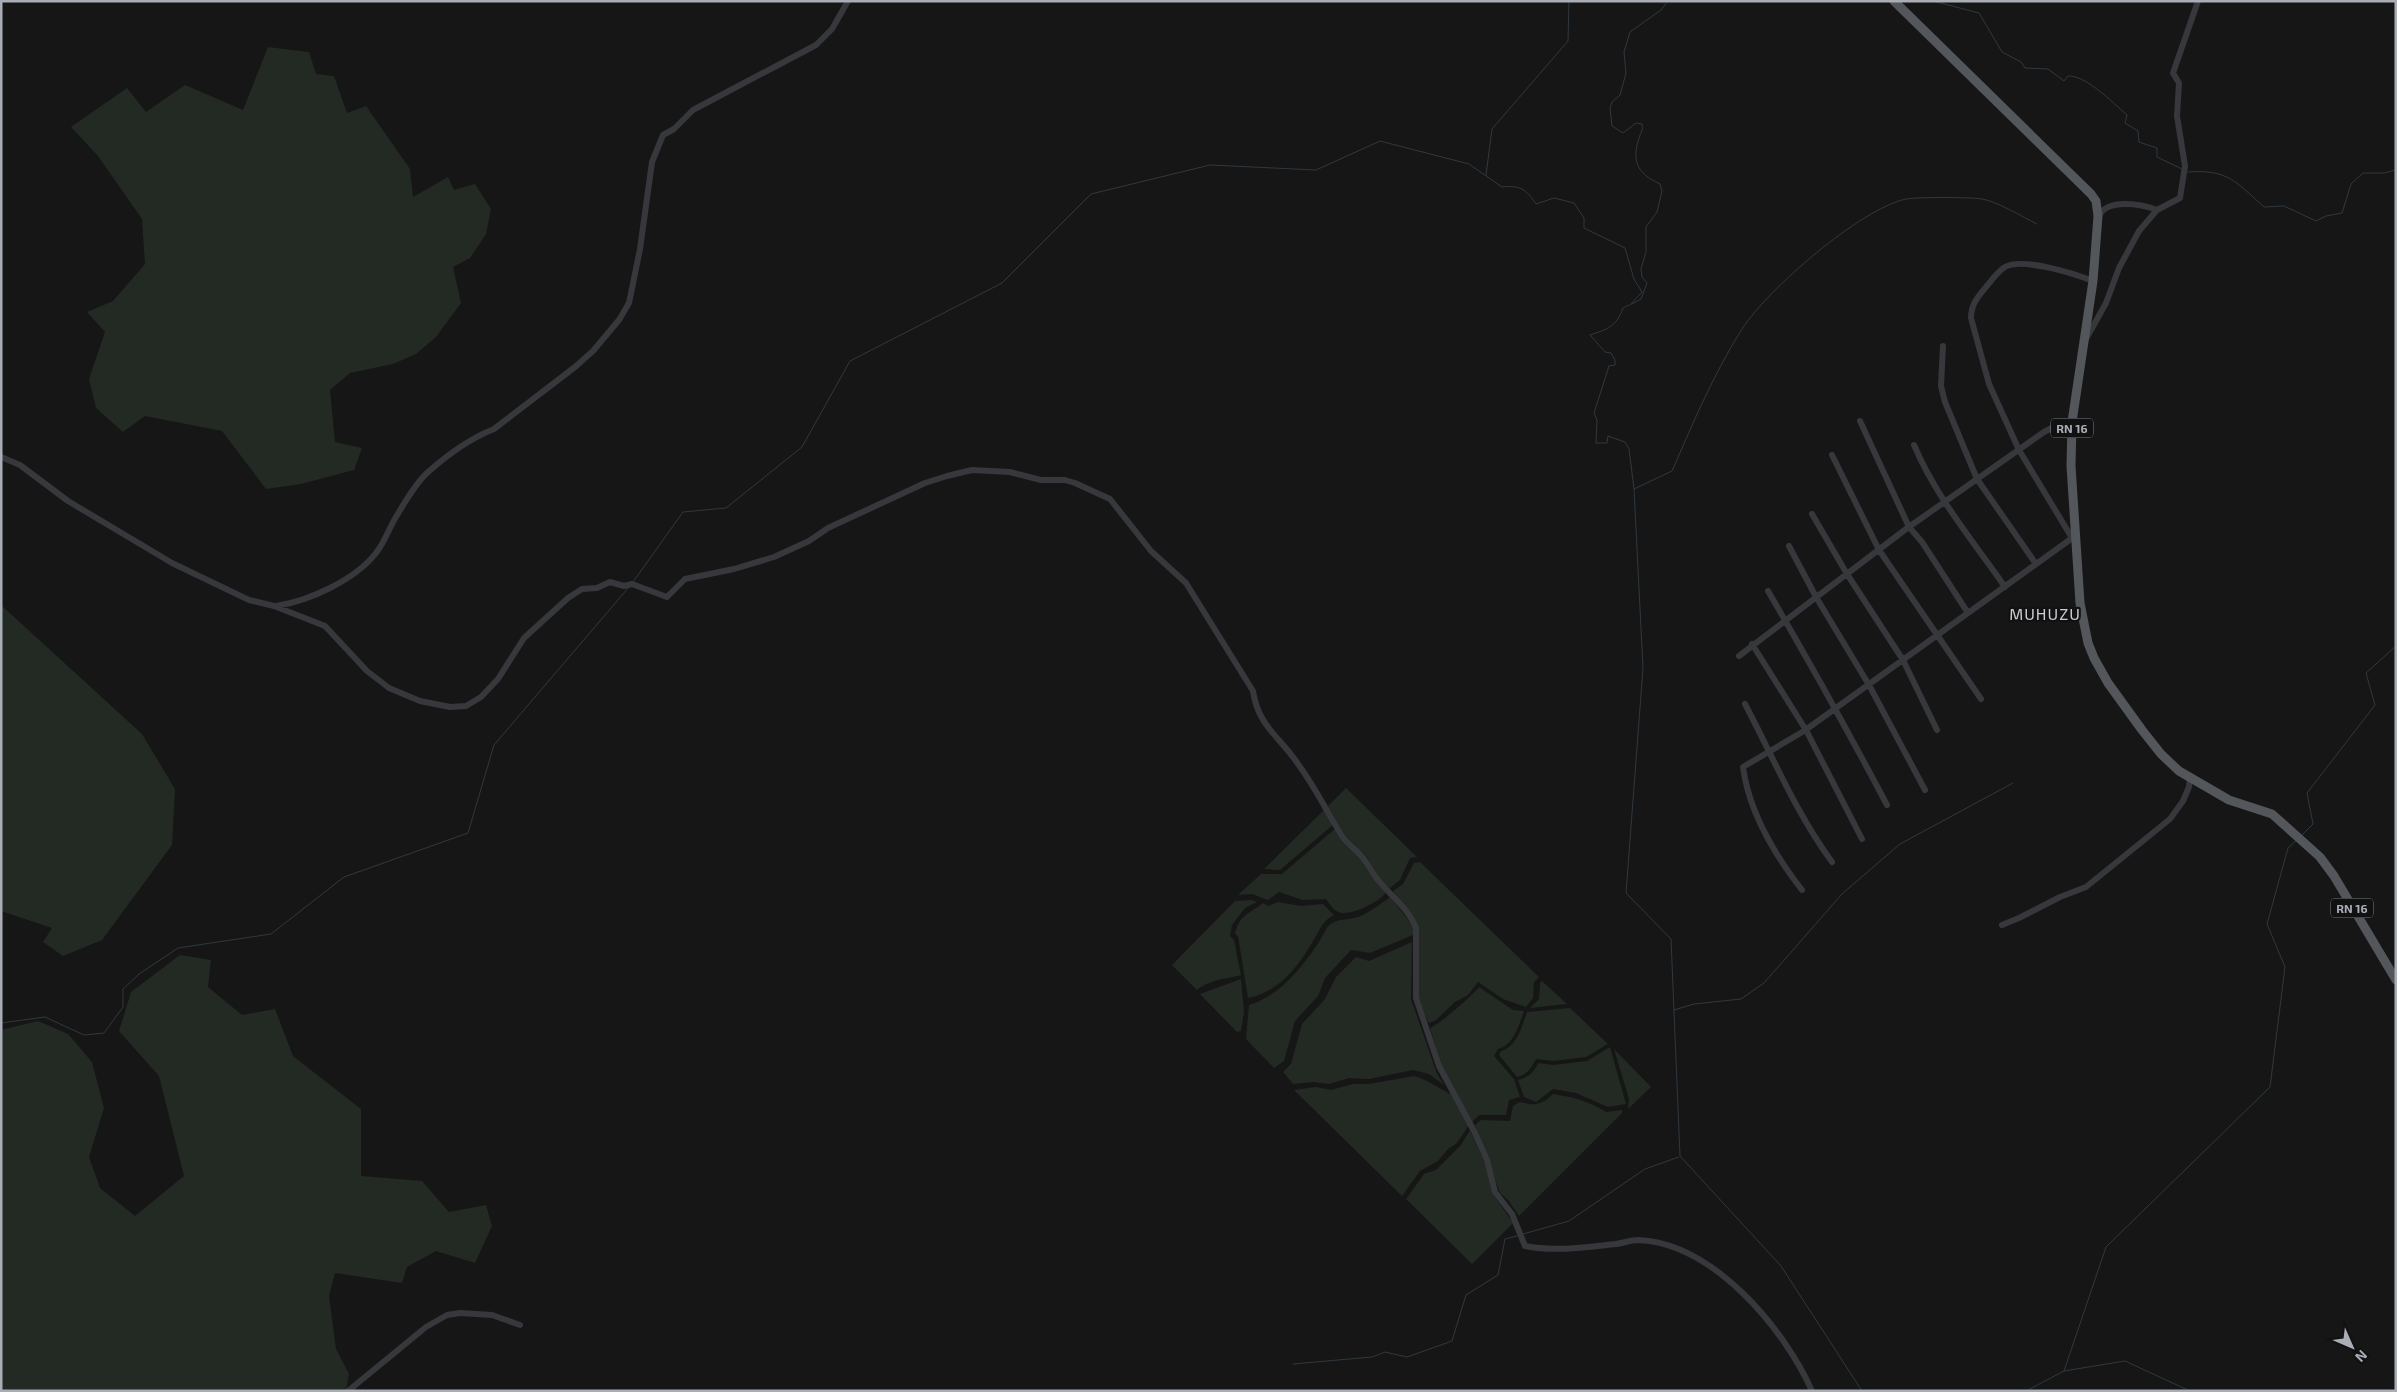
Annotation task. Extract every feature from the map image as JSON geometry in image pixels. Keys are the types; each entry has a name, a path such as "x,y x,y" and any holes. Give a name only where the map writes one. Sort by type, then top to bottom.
{"main road":[{"name":"RN 16","path":"1894,1 2091,194 2098,209 2093,281 2072,422 2071,466 2074,537 2080,603 2088,643 2094,658 2108,683 2161,754 2190,778 2229,800 2272,814 2328,867 2396,980"}],"street":[{"path":"274,606 291,604 315,594 365,564 381,547 395,518 427,473 532,401 593,351 620,320 629,303 640,249 652,162 663,135 674,129 693,110 816,45 832,29 848,1"},
{"path":"2084,344 2106,303 2130,245 2157,210 2180,198 2184,169 2177,116 2179,82 2173,73 2198,1"},
{"path":"2098,216 2105,208 2117,205 2147,206 2157,210"},
{"path":"1802,890 1783,865 1772,845 1745,785 1743,767 1806,730 2074,537 2019,450 1989,384 1971,318 1971,310 1994,276 2007,266 2016,265 2065,270 2093,281"},
{"path":"1942,346 1941,386 1944,402 1977,479 2036,564"},
{"path":"1860,421 1909,527 1922,542 1968,613"},
{"path":"1738,656 1909,527 1977,479 2060,424 2072,422"},
{"path":"1914,445 1924,468 1945,502 2005,587"},
{"path":"1832,455 1879,550 1980,699"},
{"path":"1,457 20,465 68,500 172,563 249,600 274,606 330,630 367,671 389,688 420,701 450,707 466,706 481,697 498,679 514,650 532,630 582,589 597,588 610,582 624,586 632,584 667,597 685,579 734,569 774,557 809,541 828,528 924,483 972,470 1002,471 1041,480 1065,480 1110,499 1151,551 1186,583 1253,691 1255,707 1268,730 1297,762 1342,836 1365,860 1380,882 1390,891 1413,921 1416,928 1416,998 1439,1066 1474,1131 1487,1160 1495,1192 1512,1214 1525,1246 1561,1248 1637,1240 1668,1245 1690,1253 1707,1264 1760,1311 1775,1327 1812,1391"},
{"path":"1812,514 1847,574 1903,660 1937,730"},
{"path":"1789,546 1816,597 1869,685 1925,790"},
{"path":"1768,591 1806,661 1836,709 1887,805"},
{"path":"1752,644 1806,730 1862,839"},
{"path":"1745,704 1810,830 1832,862"},
{"path":"2002,925 2060,897 2086,887 2094,881 2170,819 2183,801 2189,787 2190,778"},
{"path":"348,1391 426,1327 447,1315 460,1313 492,1315 520,1325"}],"shaded area":[{"path":"268,47 309,52 316,74 334,76 347,113 366,106 410,169 413,197 448,177 454,190 475,184 491,209 486,234 470,258 453,267 461,303 436,337 416,354 393,364 350,373 330,390 335,442 362,448 354,470 301,484 266,489 222,431 145,416 123,432 96,408 89,379 105,332 87,312 113,301 145,264 142,219 98,156 71,127 127,88 146,112 185,85 243,110"},
{"path":"1,605 142,734 175,789 172,845 102,940 63,956 43,942 52,928 1,911"},
{"path":"1346,788 1417,857 1410,858 1400,880 1390,888 1381,881 1367,857 1346,837 1328,806"},
{"path":"1325,809 1334,824 1280,870 1264,869"},
{"path":"1336,828 1387,891 1379,899 1359,910 1341,913 1334,909 1326,899 1303,900 1279,892 1268,900 1252,894 1238,895 1261,874 1282,874"},
{"path":"1420,862 1539,977 1534,982 1533,998 1526,1007 1503,999 1478,982 1468,995 1455,1002 1436,1020 1429,1023 1416,998 1417,924 1393,891 1403,884 1414,863"},
{"path":"1390,897 1413,926 1413,935 1370,953 1351,950 1325,978 1318,996 1295,1021 1284,1061 1274,1068 1246,1039 1249,1005 1270,995 1288,981 1310,955 1325,930 1332,923 1361,916"},
{"path":"1252,900 1257,902 1245,908 1232,925 1230,936 1234,940 1241,975 1212,982 1197,990 1172,965 1235,901"},
{"path":"1278,902 1301,906 1323,904 1334,915 1324,923 1301,960 1286,977 1269,990 1248,998 1238,936 1235,934 1239,923 1245,916 1263,903 1268,906"},
{"path":"1412,942 1411,999 1437,1074 1444,1085 1429,1074 1413,1070 1369,1079 1349,1078 1329,1084 1314,1082 1293,1084 1283,1072 1291,1064 1302,1024 1325,999 1336,977 1356,957 1369,961"},
{"path":"180,955 211,960 208,987 242,1015 275,1009 293,1056 361,1109 361,1176 422,1181 449,1212 486,1205 492,1226 475,1263 436,1251 407,1267 402,1283 335,1273 329,1296 336,1349 349,1374 346,1391 1,1391 1,1030 38,1021 68,1034 92,1062 104,1108 89,1157 100,1188 135,1216 184,1176 159,1076 119,1031 131,992"},
{"path":"1241,979 1244,1012 1241,1031 1237,1032 1200,994"},
{"path":"1542,981 1567,1004 1530,1008 1539,999 1540,983"},
{"path":"1479,987 1513,1010 1524,1011 1512,1039 1504,1047 1498,1049 1494,1056 1514,1079 1520,1097 1509,1100 1506,1115 1479,1115 1472,1122 1444,1074 1430,1028 1456,1009"},
{"path":"1570,1008 1608,1044 1586,1057 1553,1061 1536,1059 1528,1071 1517,1077 1499,1055 1501,1051 1507,1049 1515,1041 1527,1012"},
{"path":"1610,1047 1626,1104 1608,1107 1576,1093 1553,1089 1536,1102 1524,1097 1518,1080 1530,1074 1538,1063 1553,1065 1587,1061"},
{"path":"1614,1049 1651,1087 1628,1109 1629,1099"},
{"path":"1414,1076 1453,1095 1469,1125 1457,1143 1448,1149 1438,1161 1420,1171 1402,1196 1294,1090 1316,1087 1331,1090 1353,1084 1369,1084"},
{"path":"1553,1094 1580,1100 1606,1112 1622,1110 1622,1113 1519,1216 1508,1200 1500,1193 1475,1125 1481,1120 1510,1121 1513,1106 1520,1102 1538,1104"},
{"path":"1470,1130 1484,1161 1495,1197 1513,1223 1472,1264 1406,1199 1424,1174 1436,1170 1461,1145"}],"waterway":[{"path":"1486,175 1492,129 1568,41 1569,1"},
{"path":"1632,304 1641,299 1647,283 1642,277 1641,269 1646,252 1646,227 1657,212 1662,191 1660,184 1645,175 1636,159 1637,144 1642,124 1636,123 1623,133 1612,126 1610,108 1612,102 1620,95 1626,73 1624,52 1630,32 1661,10 1668,1"},
{"path":"1933,1 1979,13 2002,52 2021,62 2025,68 2048,69 2064,81 2068,76 2075,77 2091,85 2127,115 2125,123 2138,131 2139,142 2157,148 2157,157 2182,169"},
{"path":"633,582 683,512 726,508 802,447 850,361 1002,283 1091,194 1210,165 1316,170 1380,141 1469,164 1502,187 1522,189 1536,204 1554,198 1574,203 1584,218 1584,228 1625,248 1634,279 1642,292 1630,305"},
{"path":"2188,172 2222,175 2238,184 2264,207 2284,206 2316,221 2326,216 2342,213 2351,184 2363,173 2384,173 2396,170"},
{"path":"1634,489 1672,471 1704,398 1722,363 1742,329 1755,312 1772,293 1816,253 1865,218 1887,206 1906,199 1967,198 1982,199 1995,203 2037,224"},
{"path":"1629,305 1623,308 1611,326 1590,335 1605,352 1611,353 1615,360 1615,365 1609,366 1594,413 1597,420 1596,443 1607,443 1608,436 1625,442 1629,449 1634,489 1643,668 1626,893 1671,939 1680,1156 1781,1266 1862,1391"},
{"path":"1,1023 45,1017 84,1035 104,1033 123,1007 123,989 139,974 178,948 271,934 344,877 468,833 494,745 629,587"},
{"path":"2302,835 2313,824 2307,793 2375,705 2366,673 2396,646"},
{"path":"1674,1010 1694,1004 1741,999 1764,983 1842,894 1900,844 2013,783"},
{"path":"2026,1391 2064,1371 2106,1247 2270,1087 2285,967 2267,924 2288,848 2296,841"},
{"path":"1523,1234 1569,1221 1645,1169 1679,1157"},
{"path":"1293,1364 1372,1357 1385,1352 1407,1357 1452,1341 1466,1295 1498,1275 1505,1239 1517,1236"},
{"path":"2064,1371 2125,1361 2190,1391"}],"district":[{"name":"MUHUZU","path":"2045,613"}]}
